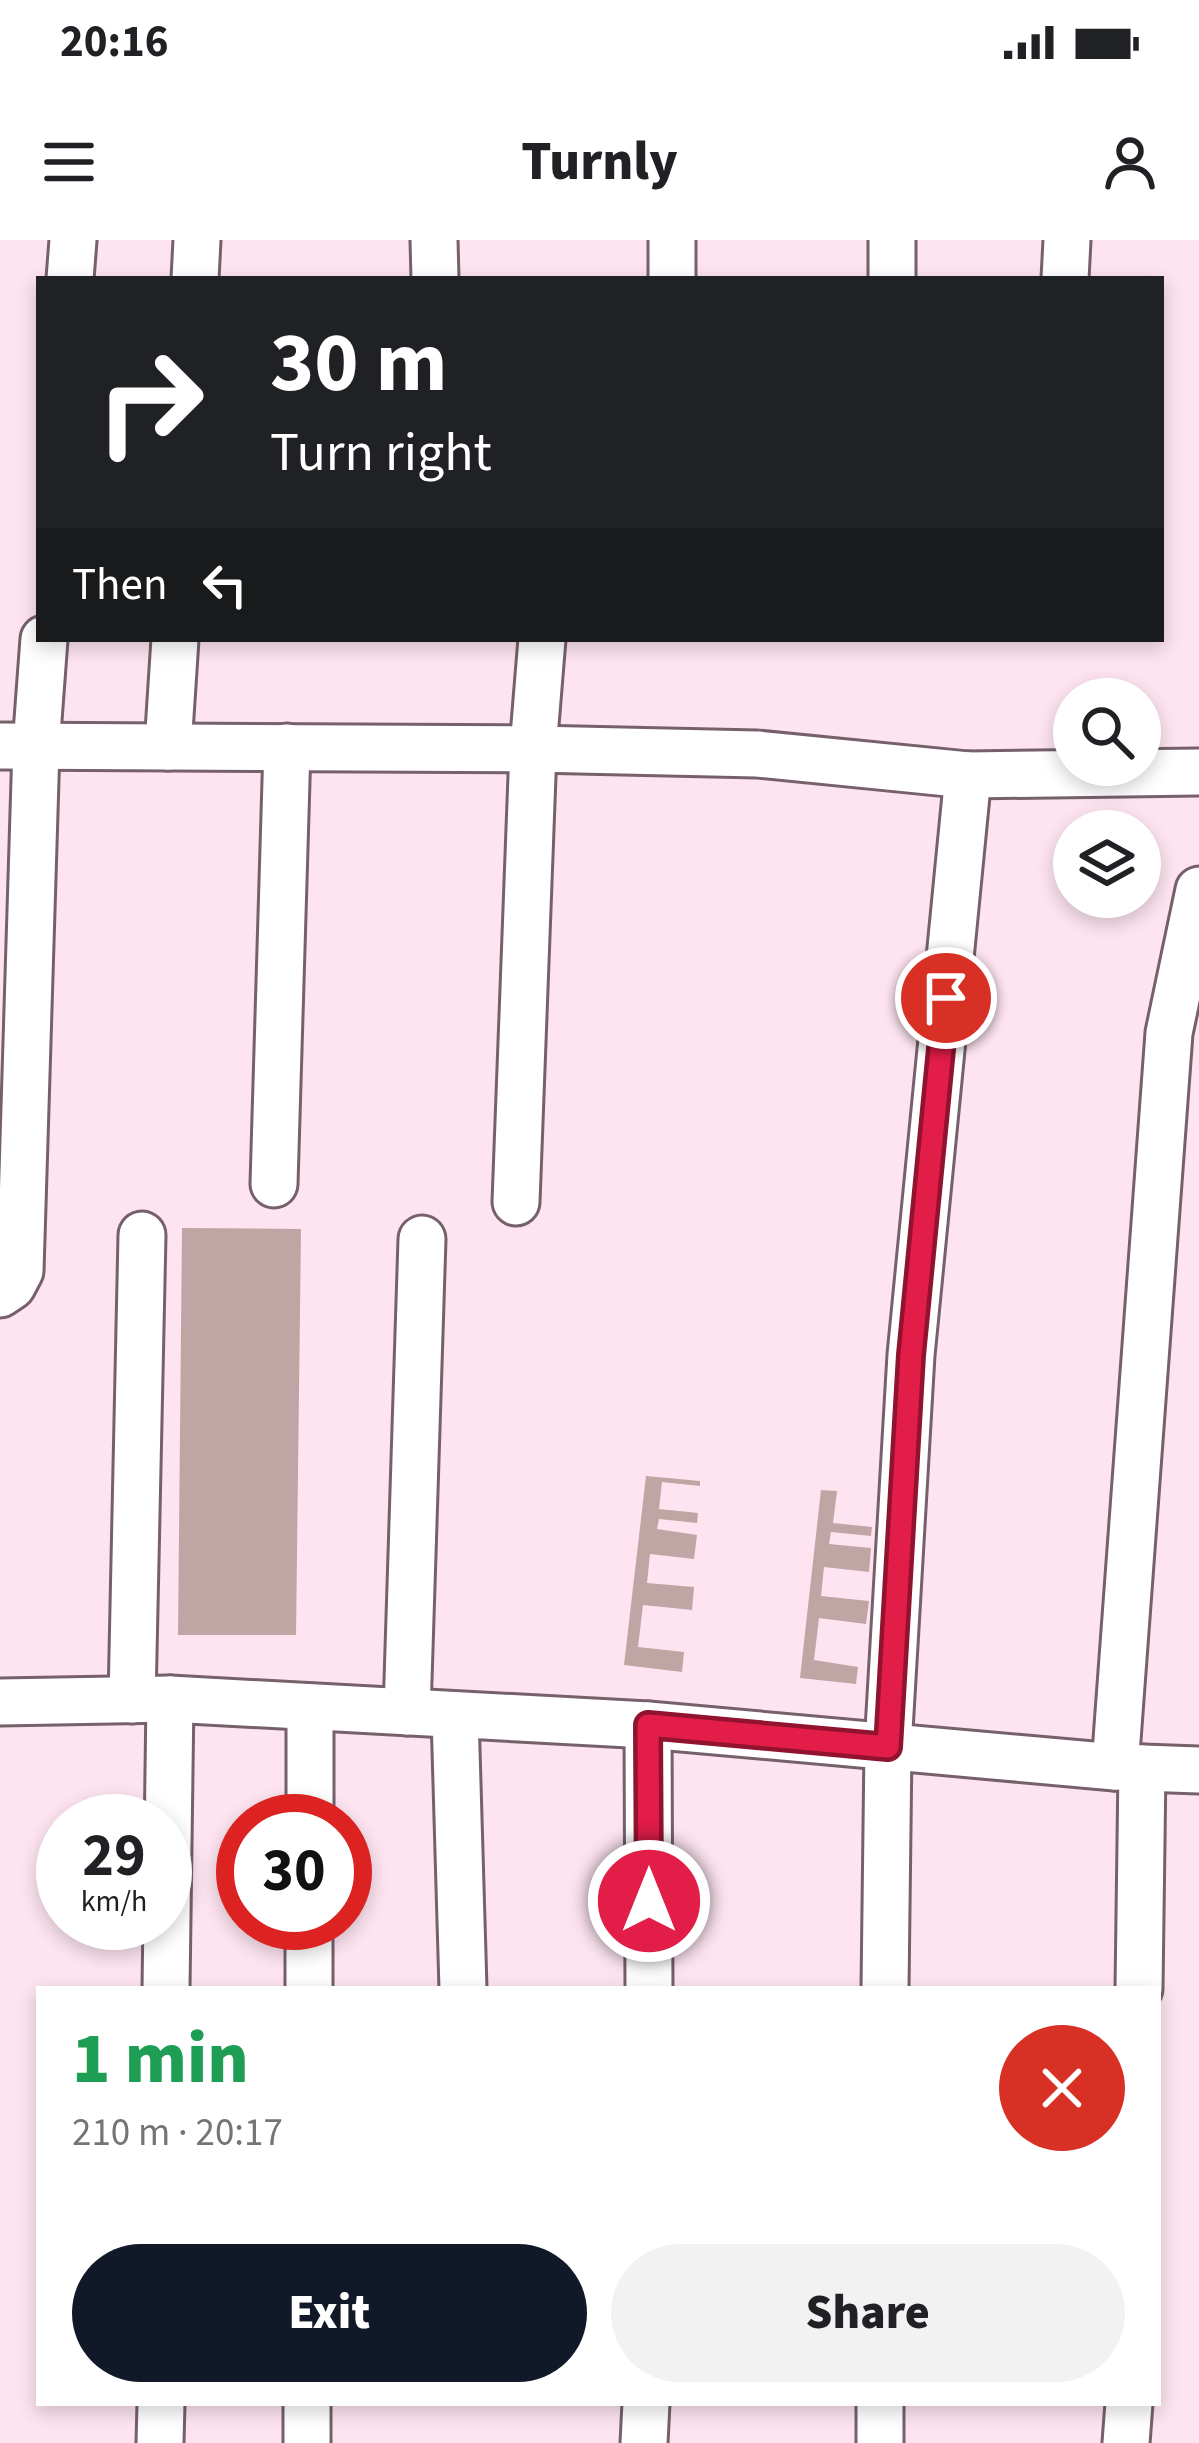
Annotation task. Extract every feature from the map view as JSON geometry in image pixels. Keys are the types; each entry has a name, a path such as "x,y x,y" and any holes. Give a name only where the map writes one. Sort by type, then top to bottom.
{"street":[{"path":"70,276 73,240"},
{"path":"195,276 197,240"},
{"path":"434,240 435,276"},
{"path":"672,240 672,276"},
{"path":"892,240 892,276"},
{"path":"1065,276 1067,240"},
{"path":"0,1294 12,1286 20,1271 18,746 43,642"},
{"path":"169,747 175,642"},
{"path":"516,1202 533,749 542,642"},
{"path":"18,746 533,749 757,754 968,775 1199,772"},
{"path":"274,1184 287,747"},
{"path":"885,1986 888,1747 911,1355 968,775"},
{"path":"1139,1986 1129,1767 1168,1033 1199,890"},
{"path":"142,1235 151,1700 166,1986"},
{"path":"407,1712 422,1239"},
{"path":"0,1702 151,1700 648,1725 1199,1770"},
{"path":"310,1707 310,1794"},
{"path":"455,1715 463,1986"},
{"path":"648,1725 649,1986"},
{"path":"309,1950 309,1986"},
{"path":"160,2443 161,2406"},
{"path":"307,2406 307,2443"},
{"path":"644,2443 646,2406"},
{"path":"880,2406 880,2443"},
{"path":"1126,2443 1129,2406"}],"building":[{"path":"182,1228 301,1229 296,1635 178,1635"},
{"path":"646,1476 700,1481 700,1486 662,1482 659,1509 698,1513 697,1523 659,1519 657,1529 697,1535 694,1559 650,1554 647,1583 694,1587 692,1610 643,1605 638,1647 684,1652 682,1672 624,1665"},
{"path":"821,1490 837,1491 833,1523 872,1527 871,1536 831,1532 829,1544 871,1548 869,1572 824,1567 821,1596 869,1601 866,1624 819,1618 814,1660 858,1667 856,1684 800,1678"}],"route":[{"path":"649,1901 648,1725 888,1747 911,1355 946,998"}]}
